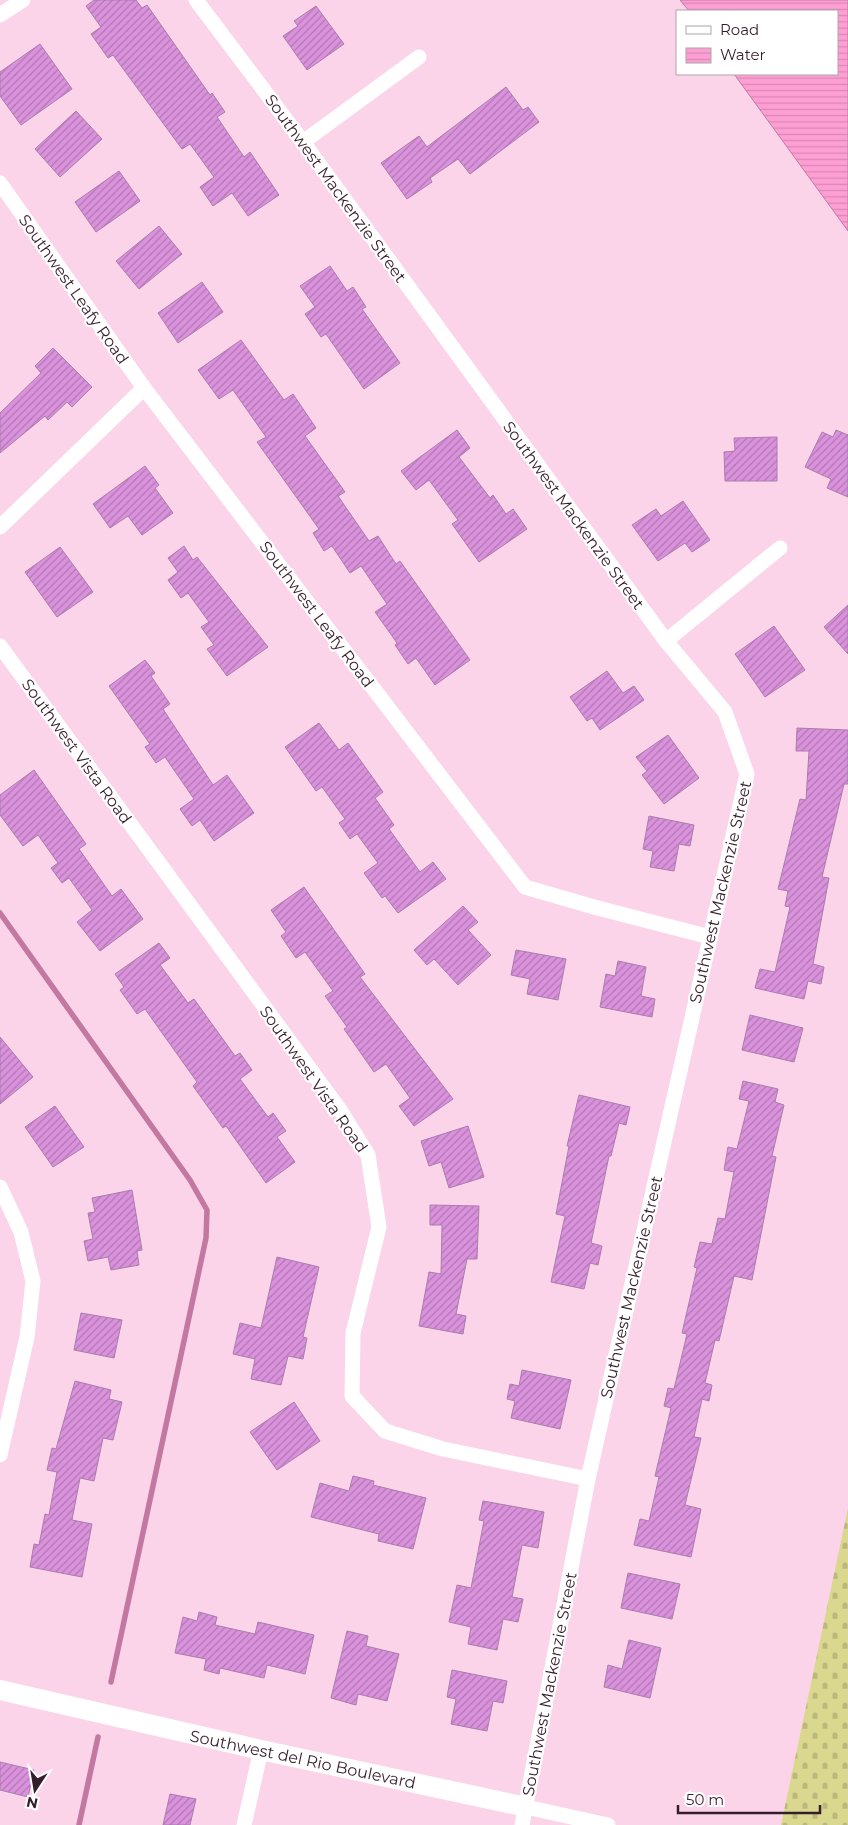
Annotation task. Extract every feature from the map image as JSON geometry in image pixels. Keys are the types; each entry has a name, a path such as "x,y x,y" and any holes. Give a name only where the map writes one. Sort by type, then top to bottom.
{"street":[{"path":"0,15 22,0"},
{"name":"Southwest Mackenzie Street","path":"196,0 303,142 666,641 725,712 748,774 588,1479 524,1816"},
{"path":"303,142 419,57"},
{"name":"Southwest Leafy Road","path":"0,183 144,388 526,887 594,907 710,936"},
{"path":"0,527 144,388"},
{"path":"666,641 780,548"},
{"name":"Southwest Vista Road","path":"0,646 340,1110 368,1155 379,1226 353,1333 352,1396 385,1431 443,1449 588,1479"},
{"path":"0,1187 22,1232 33,1281 27,1337 0,1455"},
{"name":"Southwest del Rio Boulevard","path":"0,1690 260,1750 524,1816 608,1825"},
{"path":"244,1825 260,1750"}],"green space":[{"path":"848,1508 848,1825 781,1825"}],"water":[{"path":"680,0 848,0 848,231 735,75 838,75 838,10 688,10"}],"building":[{"path":"94,0 136,0 142,8 147,5 210,95 212,93 225,112 217,117 244,157 250,152 279,195 248,216 232,193 213,206 200,187 214,177 190,144 182,149 113,55 108,58 91,34 101,27 86,6"},
{"path":"316,6 344,44 307,70 283,36 298,26 294,21"},
{"path":"40,44 72,89 21,125 0,96 0,72"},
{"path":"506,87 523,110 528,107 539,122 470,174 458,159 430,178 432,182 407,199 381,163 419,136 427,147"},
{"path":"76,111 102,139 60,177 35,149"},
{"path":"119,171 140,201 96,232 75,202"},
{"path":"159,226 182,254 139,289 116,261"},
{"path":"330,266 347,291 353,287 366,307 362,309 400,363 364,389 326,334 321,337 305,314 315,307 300,286"},
{"path":"202,282 223,312 178,343 158,313"},
{"path":"241,340 284,400 293,394 316,428 305,436 345,492 338,496 369,541 378,536 396,564 400,561 470,660 435,685 416,658 408,664 395,645 397,643 375,612 387,604 361,566 350,573 332,546 324,551 313,533 319,529 257,442 266,437 233,390 219,399 198,370"},
{"path":"53,348 92,387 72,407 67,402 48,420 45,416 0,453 0,413 41,373 35,366"},
{"path":"457,430 470,448 459,457 490,498 493,495 506,514 513,509 527,529 479,562 452,524 458,520 429,480 416,490 401,471"},
{"path":"836,430 848,435 848,497 827,488 831,479 805,467 822,432 833,437"},
{"path":"777,437 777,481 725,481 724,452 735,451 734,438"},
{"path":"145,466 159,485 155,488 173,513 142,535 128,516 110,528 93,504"},
{"path":"683,501 710,540 692,552 685,543 658,561 632,525 656,509 661,516"},
{"path":"184,546 193,560 197,557 268,647 227,676 207,649 214,645 201,627 209,622 188,593 181,598 168,580 178,572 168,558"},
{"path":"60,547 93,592 57,617 25,572"},
{"path":"848,605 848,654 824,627"},
{"path":"774,626 805,670 765,697 735,654"},
{"path":"145,660 155,673 151,676 170,704 163,709 213,785 227,775 254,813 214,841 200,820 192,826 180,809 194,799 165,757 156,763 145,747 150,744 109,686"},
{"path":"607,671 623,693 634,686 644,700 600,730 592,718 587,721 570,697"},
{"path":"319,723 339,750 348,743 383,792 375,798 394,825 389,829 420,872 433,862 446,879 398,913 385,896 382,898 364,873 378,863 357,834 350,839 339,823 345,819 322,787 316,791 285,747"},
{"path":"797,728 848,730 848,784 844,784 822,877 829,878 813,964 824,967 821,984 808,981 804,999 755,988 760,969 775,972 790,907 785,906 788,891 778,889 800,799 806,800 809,751 796,751"},
{"path":"668,735 699,778 664,804 642,775 647,771 636,757"},
{"path":"34,770 86,844 79,849 112,896 121,889 143,919 100,951 77,922 92,910 69,878 62,883 51,868 58,863 38,835 23,846 0,815 0,795"},
{"path":"649,816 694,825 690,846 679,844 674,871 650,867 653,851 643,849"},
{"path":"304,887 365,974 360,977 453,1099 414,1126 399,1106 410,1098 386,1064 374,1072 344,1029 347,1027 325,996 333,991 305,952 296,958 281,936 286,932 271,910"},
{"path":"463,906 478,922 468,930 491,955 458,985 434,959 427,965 414,950"},
{"path":"159,943 170,958 160,965 188,1003 194,999 235,1056 240,1053 252,1070 240,1079 268,1117 273,1113 286,1131 277,1137 295,1162 266,1183 226,1126 223,1128 193,1086 197,1082 145,1009 137,1014 120,990 124,987 115,974"},
{"path":"516,950 566,959 558,1000 527,994 530,979 511,975"},
{"path":"618,961 646,967 641,996 655,999 652,1017 600,1007 606,974 615,976"},
{"path":"750,1015 803,1028 794,1062 742,1050"},
{"path":"0,1037 33,1077 0,1104"},
{"path":"743,1081 778,1089 775,1102 784,1105 772,1156 776,1157 752,1280 734,1276 719,1341 715,1340 705,1383 712,1385 709,1401 702,1399 694,1437 701,1438 685,1505 701,1509 691,1557 634,1545 640,1519 649,1521 659,1477 655,1476 671,1408 664,1406 668,1388 674,1389 687,1334 682,1333 697,1268 694,1267 700,1242 712,1244 718,1218 725,1219 734,1172 724,1170 728,1147 737,1149 749,1101 739,1099"},
{"path":"579,1095 630,1107 626,1125 619,1123 611,1156 609,1156 591,1243 602,1246 598,1265 590,1263 584,1289 551,1282 565,1216 556,1214 569,1146 567,1146"},
{"path":"55,1106 84,1147 53,1167 25,1127"},
{"path":"468,1126 484,1177 449,1188 441,1162 429,1166 421,1141"},
{"path":"132,1190 142,1250 137,1251 139,1265 111,1270 108,1257 88,1261 84,1241 93,1239 88,1213 95,1212 92,1198"},
{"path":"430,1205 479,1206 477,1259 467,1259 456,1314 466,1316 463,1334 419,1326 429,1272 441,1274 442,1225 430,1225"},
{"path":"277,1257 319,1267 303,1337 307,1338 303,1359 288,1356 281,1385 251,1379 255,1359 233,1354 240,1323 261,1328"},
{"path":"81,1313 122,1320 114,1358 74,1350"},
{"path":"522,1370 571,1380 560,1429 511,1418 515,1401 507,1399 510,1384 519,1386"},
{"path":"75,1381 111,1390 109,1399 122,1402 113,1440 103,1438 94,1481 80,1478 72,1520 92,1524 82,1577 30,1567 34,1544 39,1545 45,1514 49,1515 57,1472 47,1470 52,1448 56,1449"},
{"path":"294,1402 320,1441 277,1470 250,1432"},
{"path":"353,1476 374,1481 373,1485 426,1498 413,1549 378,1541 379,1534 311,1517 320,1483 349,1491"},
{"path":"483,1501 544,1512 538,1548 522,1545 512,1597 523,1599 518,1622 503,1619 497,1650 468,1644 471,1627 449,1622 457,1585 471,1588 484,1521 479,1520"},
{"path":"628,1573 680,1584 672,1619 621,1608"},
{"path":"199,1612 217,1617 215,1625 255,1634 258,1622 314,1635 305,1674 267,1665 264,1678 220,1668 219,1674 204,1670 206,1659 175,1653 183,1617 197,1621"},
{"path":"347,1631 368,1636 366,1646 399,1654 387,1701 358,1694 356,1705 331,1698"},
{"path":"629,1640 661,1648 650,1698 604,1687 608,1665 622,1669"},
{"path":"452,1670 507,1681 503,1703 493,1701 487,1731 451,1724 456,1699 447,1697"},
{"path":"0,1762 34,1770 28,1797 0,1790"},
{"path":"170,1794 196,1799 190,1825 163,1825"}],"waterway":[{"path":"0,913 190,1180 207,1210 206,1238 111,1682"},
{"path":"79,1825 98,1737"}]}
